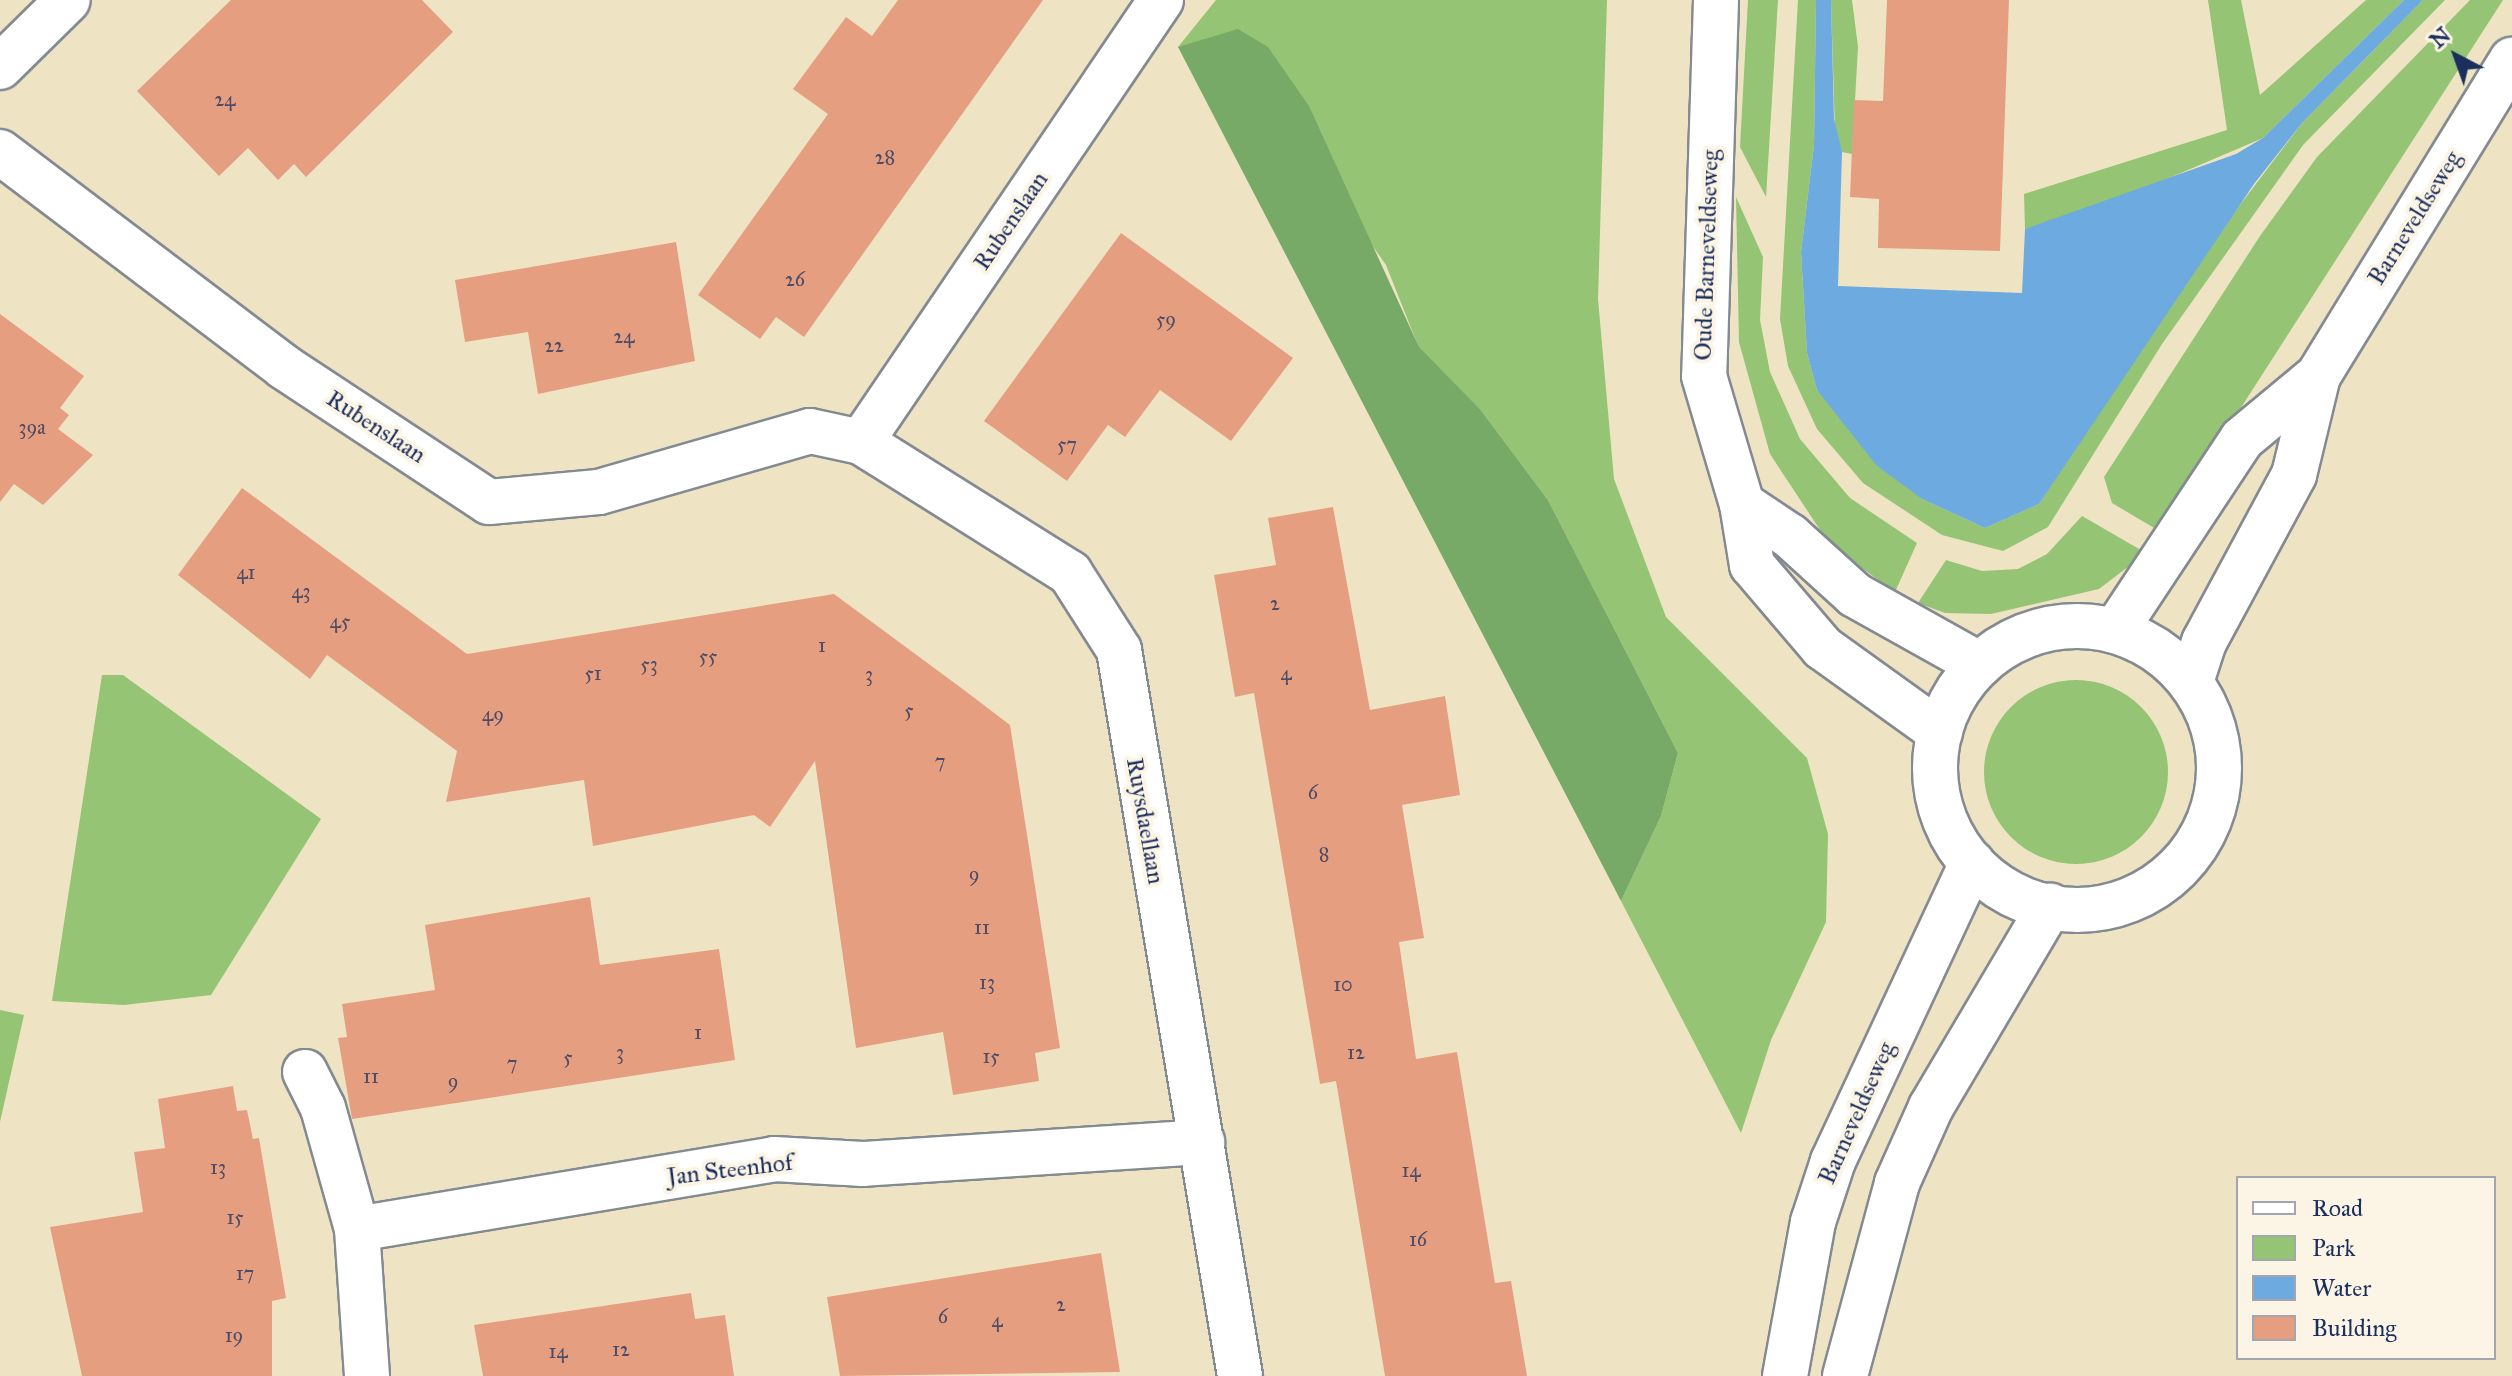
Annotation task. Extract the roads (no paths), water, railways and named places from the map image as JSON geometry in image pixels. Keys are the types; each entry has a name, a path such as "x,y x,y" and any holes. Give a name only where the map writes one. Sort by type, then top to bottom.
{"street":[{"path":"0,67 68,0"},
{"name":"Rubenslaan","path":"861,442 1161,0"},
{"name":"Oude Barneveldseweg","path":"1716,0 1704,376 1742,504 1752,565 1781,606 1823,648 1940,732"},
{"name":"Barneveldseweg","path":"2191,682 2204,642 2294,475 2318,376 2512,60"},
{"name":"Rubenslaan","path":"0,152 284,367 489,502 599,492 810,431"},
{"name":"Barneveldseweg","path":"2115,631 2242,439 2318,376"},
{"name":"Ruysdaellaan","path":"810,431 861,442 1070,573 1119,650 1240,1376"},
{"path":"1742,504 1790,536 1855,595 1980,665"},
{"path":"2057,627 2115,631 2157,651 2191,682 2207,710 2220,773 2202,834 2169,876 2133,899 2102,908 2050,906 2009,893 1972,863 1937,794 1940,732 1980,665 2002,647 2057,627"},
{"name":"Barneveldseweg","path":"1785,1376 1806,1252 1833,1161 1972,863"},
{"path":"1845,1376 1897,1183 1931,1107 2050,906"},
{"path":"305,1072 323,1108 357,1229 367,1376"},
{"name":"Jan Steenhof","path":"357,1229 774,1159 863,1164 1202,1142"}],"water":[{"path":"1816,0 1831,0 1834,119 1842,152 1838,286 2022,293 2025,229 2236,154 2263,138 2404,0 2423,0 2302,123 2254,184 2039,504 1985,528 1922,499 1876,465 1817,390 1807,353 1801,252 1814,145"}]}
